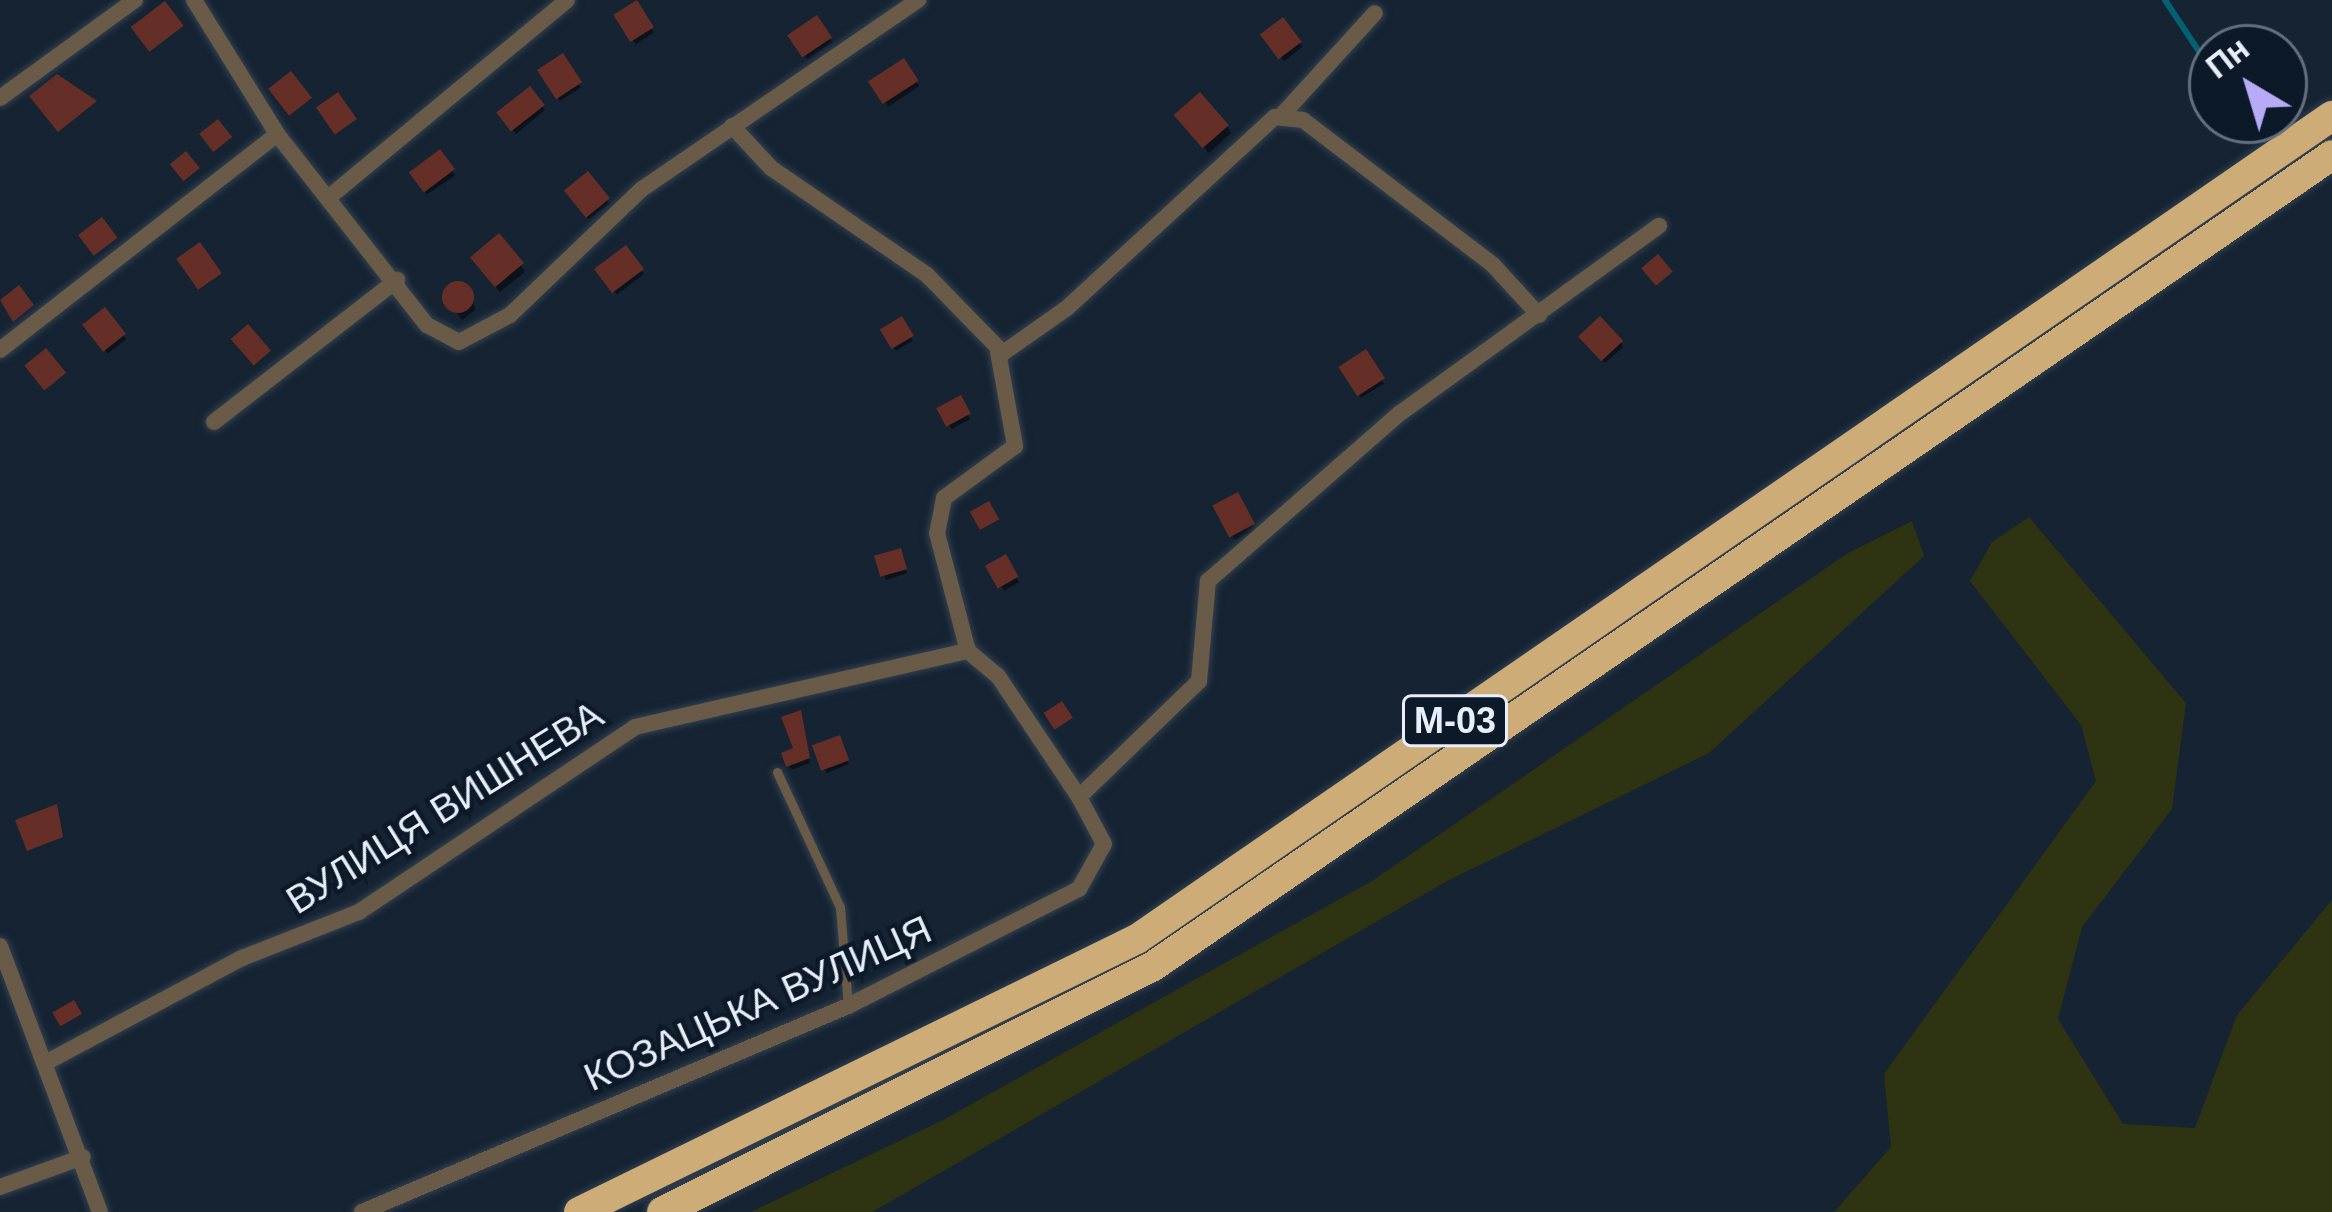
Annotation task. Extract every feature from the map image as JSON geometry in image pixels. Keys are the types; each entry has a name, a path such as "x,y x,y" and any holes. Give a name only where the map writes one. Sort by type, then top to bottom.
{"highway":[{"name":"М-03","path":"579,1212 1137,939 2332,116"},
{"name":"М-03","path":"662,1212 1152,967 2332,155"}],"street":[{"path":"0,98 135,0"},
{"path":"194,0 277,134 441,338 489,332 642,189 918,0"},
{"path":"328,198 567,0"},
{"path":"998,352 1067,308 1256,128 1281,116 1375,13"},
{"path":"1281,116 1304,121 1493,265 1538,315"},
{"path":"732,126 771,167 927,275 998,352 1015,446 937,515 968,651"},
{"path":"0,350 277,134"},
{"path":"1079,797 1199,681 1208,581 1367,440 1658,226"},
{"path":"214,422 397,280"},
{"name":"КОЗАЦЬКА ВУЛИЦЯ","path":"362,1212 848,1006 1094,877 1104,844 1079,797 998,676 968,651"},
{"name":"ВУЛИЦЯ ВИШНЕВА","path":"47,1062 242,958 359,912 635,727 968,651"},
{"path":"0,946 100,1212"},
{"path":"0,1187 83,1157"}],"lane":[{"path":"777,772 840,907 848,1006"}],"green space":[{"path":"2029,517 2186,703 2172,809 2082,927 2058,1019 2123,1124 2195,1128 2237,1015 2332,900 2332,1212 1834,1212 1891,1147 1884,1074 2096,781 2081,725 1970,581 1992,542"},
{"path":"1912,521 1924,556 1709,753 1447,881 872,1212 751,1212 945,1119 1372,881 1848,553"}],"building":[{"path":"637,0 654,27 630,42 613,15"},
{"path":"165,1 184,26 149,52 131,27"},
{"path":"817,15 832,37 802,58 787,35"},
{"path":"1283,17 1302,42 1278,59 1260,34"},
{"path":"563,53 582,82 556,99 537,70"},
{"path":"904,58 919,81 883,104 868,81"},
{"path":"291,71 312,98 289,116 268,89"},
{"path":"57,74 97,101 58,132 29,96"},
{"path":"530,86 545,105 511,131 496,112"},
{"path":"338,92 357,119 335,135 316,107"},
{"path":"1200,92 1229,125 1202,148 1174,115"},
{"path":"218,119 232,137 213,152 199,134"},
{"path":"440,149 455,169 424,192 409,172"},
{"path":"186,151 200,168 184,181 170,164"},
{"path":"588,171 610,198 586,218 564,191"},
{"path":"102,217 118,238 94,256 78,235"},
{"path":"499,233 524,263 495,287 470,257"},
{"path":"200,242 222,273 198,290 176,259"},
{"path":"626,245 644,269 612,293 594,269"},
{"path":"1658,254 1673,272 1656,286 1641,268"},
{"path":"458,281 469,286 474,297 469,308 458,313 447,308 442,297 447,286"},
{"path":"19,285 34,305 13,322 0,300"},
{"path":"105,307 126,334 103,352 82,325"},
{"path":"902,316 914,336 892,349 880,329"},
{"path":"1600,316 1623,341 1601,361 1578,336"},
{"path":"248,324 271,350 254,366 231,339"},
{"path":"46,348 66,373 44,390 24,366"},
{"path":"1366,349 1385,378 1357,396 1338,367"},
{"path":"961,395 971,414 946,427 936,408"},
{"path":"1238,492 1255,524 1229,537 1212,506"},
{"path":"989,501 999,519 980,530 970,512"},
{"path":"901,548 907,569 880,577 874,556"},
{"path":"1006,554 1019,577 998,588 985,566"},
{"path":"1062,701 1073,718 1054,730 1044,713"},
{"path":"801,710 810,758 786,767 781,753 793,748 781,717"},
{"path":"840,735 849,760 821,771 812,745"},
{"path":"57,804 63,837 27,851 15,820"},
{"path":"74,1000 82,1014 60,1026 52,1012"}],"waterway":[{"path":"2165,0 2188,35"}]}
